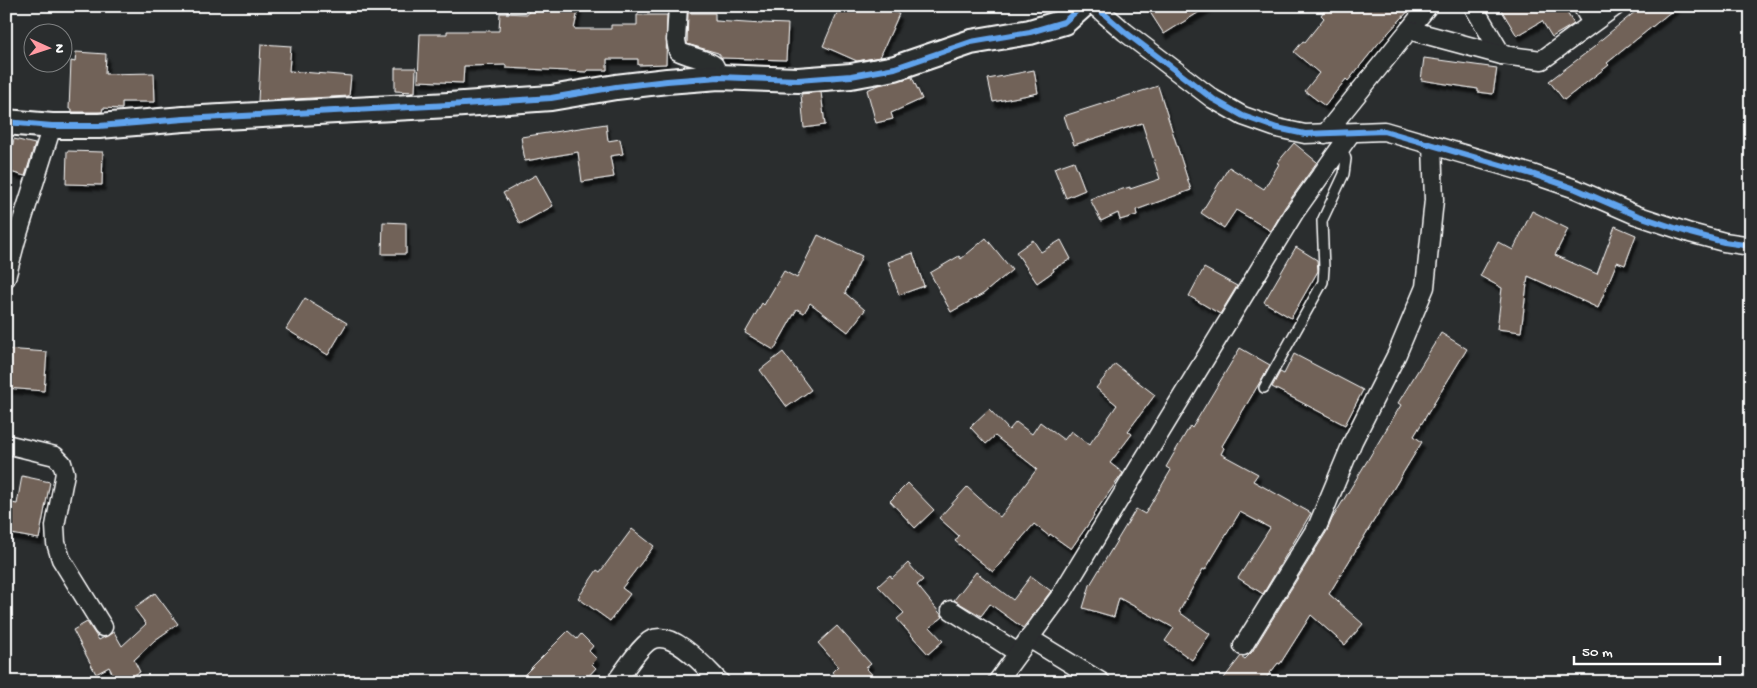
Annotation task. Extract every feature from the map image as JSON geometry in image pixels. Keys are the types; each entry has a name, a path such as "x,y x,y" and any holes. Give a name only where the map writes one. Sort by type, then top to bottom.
{"street":[{"path":"678,6 676,40 678,51 686,56 714,65 719,77"},
{"path":"6,122 52,126 99,126 184,119 541,98 667,81 719,77 798,80 851,76 895,68 971,42 1030,32 1064,22 1082,6"},
{"path":"1095,6 1125,32 1213,99 1243,116 1277,128 1305,134 1325,134 1347,140 1384,132 1567,186 1636,215 1690,232 1724,242 1751,246"},
{"path":"1325,134 1428,6"},
{"path":"1473,6 1502,55"},
{"path":"1582,6 1592,23"},
{"path":"1409,30 1502,55 1542,60 1616,6"},
{"path":"6,278 52,126"},
{"path":"997,682 1061,595 1294,213 1347,140"},
{"path":"1243,646 1318,525 1354,440 1397,354 1426,287 1434,200 1432,145"},
{"path":"6,444 55,456 62,463 65,473 55,526 56,543 61,559 103,627"},
{"path":"951,610 1018,652"},
{"path":"616,682 651,640 664,638 674,642 693,655 720,682"},
{"path":"1029,638 1101,682"}],"lane":[{"path":"1264,388 1323,282 1322,221 1344,174 1347,140"}],"building":[{"path":"530,6 579,6 574,29 611,29 611,25 637,25 637,15 667,15 666,64 638,65 638,59 607,59 607,70 587,70 587,72 506,68 506,65 464,66 463,83 418,81 420,34 447,34 447,31 499,31 500,13 528,14"},
{"path":"840,6 881,6 899,14 880,57 857,61 823,46"},
{"path":"1146,6 1209,6 1164,34"},
{"path":"1328,6 1413,6 1377,45 1348,81 1346,79 1325,106 1305,91 1319,73 1294,52 1303,41 1305,42 1324,18 1321,15"},
{"path":"1499,6 1567,6 1564,8 1574,24 1552,37 1542,21 1517,36"},
{"path":"1642,6 1678,6 1607,63 1609,65 1564,100 1549,81 1598,44"},
{"path":"688,13 715,13 715,21 788,24 786,60 722,58 718,53 687,44"},
{"path":"261,44 291,46 289,71 351,76 349,96 258,101"},
{"path":"76,52 106,54 105,74 154,73 155,102 122,102 122,109 103,108 102,112 72,112 72,109 69,109 71,72 72,61 75,62"},
{"path":"1424,58 1497,68 1493,94 1478,92 1478,89 1421,80"},
{"path":"395,68 416,68 415,92 395,91"},
{"path":"1034,70 1038,93 993,102 988,79"},
{"path":"912,77 922,99 891,113 893,119 876,123 867,90"},
{"path":"1158,86 1191,190 1136,210 1137,215 1120,220 1118,213 1101,221 1090,199 1105,193 1130,187 1130,189 1160,179 1142,123 1074,145 1064,116"},
{"path":"821,92 825,125 804,128 801,94"},
{"path":"606,124 608,141 620,139 623,154 610,156 614,177 582,182 578,152 525,161 521,137"},
{"path":"14,139 35,144 25,176 6,171"},
{"path":"1294,143 1317,162 1285,207 1271,231 1236,210 1224,228 1201,213 1229,167 1264,189 1279,164 1277,163"},
{"path":"67,151 103,152 102,185 66,184"},
{"path":"1074,161 1085,190 1066,198 1054,168"},
{"path":"536,175 553,206 520,224 503,193"},
{"path":"1532,211 1568,229 1555,255 1597,274 1615,226 1636,235 1625,265 1617,262 1598,308 1528,276 1521,332 1497,329 1502,288 1480,276 1498,242 1513,250"},
{"path":"383,222 406,223 406,254 382,254"},
{"path":"818,235 862,256 845,293 865,310 848,332 810,303 804,313 797,309 774,350 745,333 762,303 764,305 784,271 797,278"},
{"path":"986,238 1012,270 983,294 951,312 930,273 959,256 961,259"},
{"path":"1033,240 1041,252 1061,240 1071,259 1053,269 1054,271 1037,283 1016,252"},
{"path":"1296,247 1317,260 1318,271 1291,318 1264,302"},
{"path":"913,253 924,286 899,295 888,262"},
{"path":"1204,268 1237,286 1220,314 1189,296"},
{"path":"305,298 347,323 328,355 286,329"},
{"path":"1441,333 1467,349 1414,436 1422,442 1329,594 1363,624 1345,645 1311,615 1280,664 1278,663 1263,682 1221,682 1241,656 1245,659 1252,652 1327,531 1332,519 1401,405 1398,403"},
{"path":"1240,348 1270,365 1222,446 1224,448 1221,454 1258,474 1253,481 1311,513 1263,594 1238,578 1270,528 1240,512 1205,570 1203,569 1179,612 1210,634 1192,660 1165,641 1174,628 1119,598 1114,617 1083,608 1090,585 1136,509 1145,514 1171,470 1166,467"},
{"path":"6,349 47,352 44,391 6,388"},
{"path":"783,352 811,390 787,407 760,370"},
{"path":"1294,354 1363,390 1345,425 1272,387 1280,372 1284,374"},
{"path":"1115,364 1155,395 1128,431 1132,434 1110,463 1123,473 1071,549 1050,534 1049,536 1034,524 993,572 955,541 959,536 939,518 967,487 1000,517 1037,469 995,436 986,444 970,427 989,409 1009,430 1016,422 1032,434 1040,422 1064,440 1071,431 1089,445 1117,405 1096,388"},
{"path":"22,476 50,482 39,539 6,533 6,502 17,504"},
{"path":"908,483 934,510 915,528 890,501"},
{"path":"632,529 654,546 622,588 630,594 610,621 578,598 597,570 600,572"},
{"path":"908,563 923,580 917,585 943,617 930,627 943,641 928,654 897,619 904,613 878,586 890,575 892,578"},
{"path":"976,572 1013,600 1031,576 1051,591 1023,628 990,604 981,616 954,600"},
{"path":"155,593 178,624 155,640 134,660 140,672 120,682 117,682 109,667 96,674 73,630 87,622 99,640 114,632 122,646 146,624 134,608"},
{"path":"837,626 871,664 866,668 879,682 841,682 832,672 838,666 818,643"},
{"path":"568,631 577,639 581,634 593,646 589,651 597,659 592,664 596,668 583,682 517,682"}],"cycle path":[{"path":"6,122 52,126 99,126 184,119 551,98 616,87 719,77 798,80 851,76 895,68 971,42 1030,32 1064,22 1082,6"},
{"path":"1095,6 1125,32 1213,99 1243,116 1277,128 1305,134 1384,131 1532,174 1576,189 1636,215 1690,233 1724,242 1751,246"}]}
